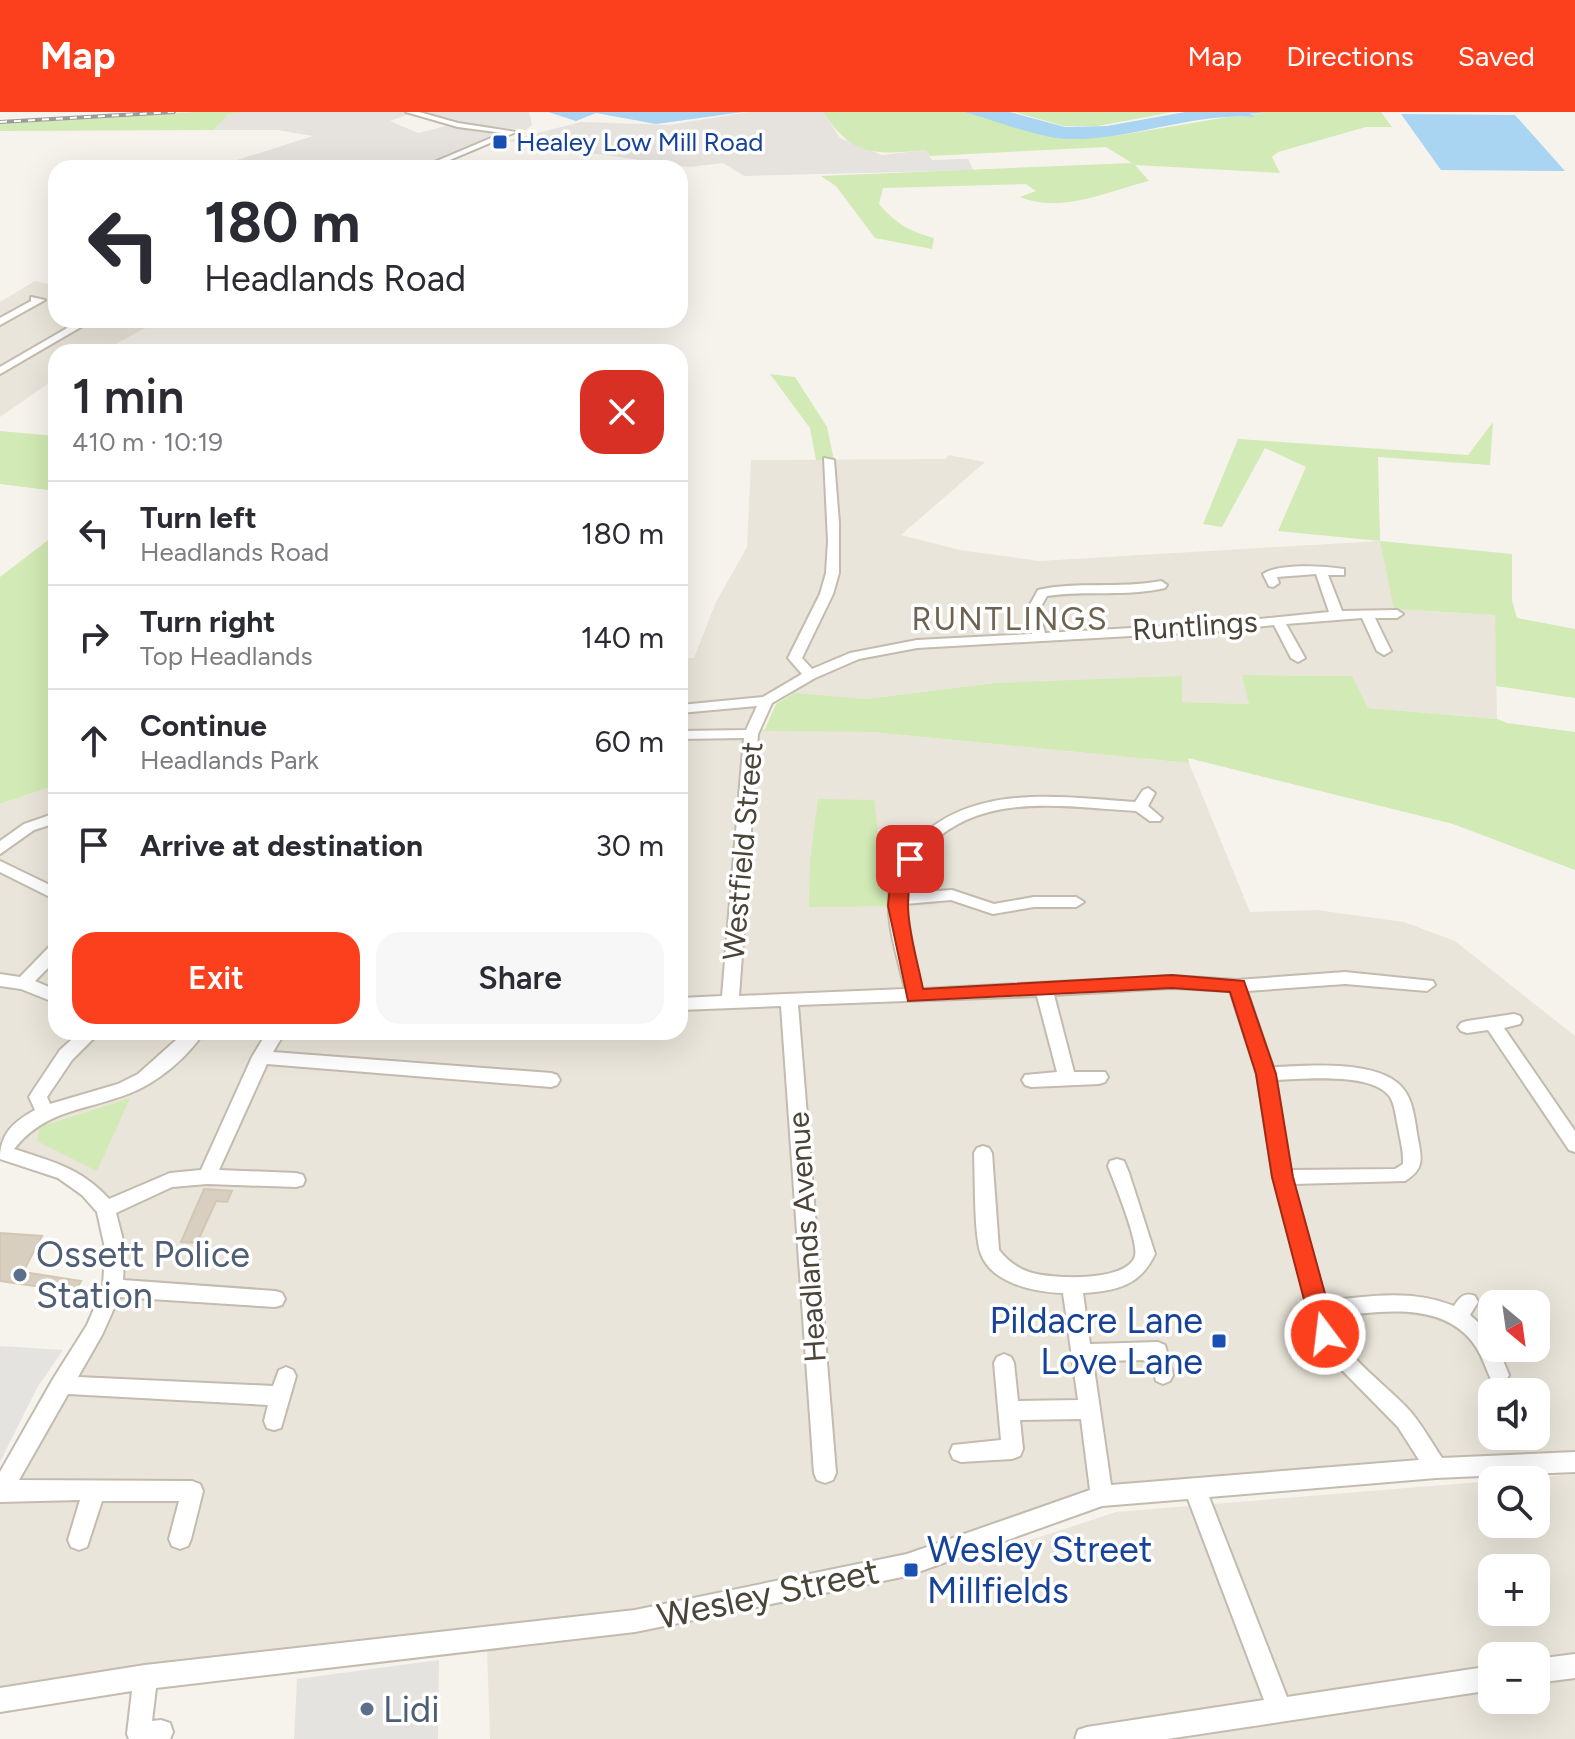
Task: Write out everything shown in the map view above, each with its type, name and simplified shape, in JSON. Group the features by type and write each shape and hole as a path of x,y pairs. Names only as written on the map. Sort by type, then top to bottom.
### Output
{"street":[{"path":"410,112 458,125 512,132 444,160"},
{"path":"0,322 40,300 34,299"},
{"path":"0,371 74,328"},
{"path":"810,675 795,658 809,622 831,583 828,460"},
{"path":"1254,570 1271,579 1340,572"},
{"path":"1321,572 1337,615"},
{"path":"1039,635 1033,610 1042,593 1068,589 1126,591 1161,585"},
{"name":"Runtlings","path":"766,701 810,675 879,650 1039,635 1337,615 1397,614"},
{"path":"1367,615 1384,651"},
{"path":"1278,621 1298,658"},
{"path":"688,708 766,701"},
{"name":"Westfield Street","path":"730,1003 751,734 766,701"},
{"path":"688,735 751,734"},
{"path":"1140,807 1148,793"},
{"path":"915,996 897,899 900,876 922,842 952,819 995,805 1044,810 1089,803 1140,807 1155,818"},
{"path":"0,849 29,827 48,821"},
{"path":"0,866 48,891"},
{"path":"897,899 952,895 993,909 1034,902 1081,904"},
{"path":"24,983 48,958"},
{"path":"688,1004 915,996 1172,982 1237,986 1345,978 1427,985"},
{"path":"0,980 24,983 48,994"},
{"path":"1237,986 1266,1074 1282,1177 1325,1334 1343,1358 1405,1420 1436,1468"},
{"path":"1044,990 1067,1078"},
{"name":"Headlands Avenue","path":"789,1001 825,1473"},
{"path":"1467,1027 1514,1020"},
{"path":"1493,1024 1575,1145"},
{"path":"45,1112 38,1097 66,1055 82,1040"},
{"path":"0,1491 95,1329 113,1288 115,1248 106,1209 89,1190 65,1173 1,1152 23,1126 45,1112 143,1079 186,1040"},
{"path":"207,1177 271,1040"},
{"path":"261,1057 551,1080"},
{"path":"1266,1074 1358,1075 1381,1081 1398,1094 1413,1159 1411,1168 1398,1176 1282,1177"},
{"path":"1031,1080 1099,1077"},
{"path":"983,1153 974,1184 989,1220 989,1252 997,1264 1030,1280 1072,1285 1116,1279 1131,1273 1142,1263 1145,1252 1143,1238 1135,1222 1127,1177"},
{"path":"106,1209 170,1180 207,1177 296,1180"},
{"path":"1072,1285 1102,1496"},
{"path":"113,1288 275,1299"},
{"path":"1318,1310 1414,1303 1462,1310 1479,1334 1499,1375"},
{"path":"1082,1353 1158,1351 1163,1375"},
{"path":"961,1452 1012,1449 1004,1363"},
{"path":"60,1385 283,1386 274,1421"},
{"path":"1009,1411 1090,1409"},
{"name":"Wesley Street","path":"0,1700 145,1677 635,1621 907,1565 1102,1496 1436,1468 1575,1462"},
{"path":"1195,1489 1279,1708"},
{"path":"79,1540 94,1490"},
{"path":"0,1491 192,1491 180,1539"},
{"path":"1550,1669 1575,1666"},
{"path":"145,1677 139,1734 161,1732"},
{"path":"1087,1739 1195,1731 1279,1708 1478,1680"}],"shaded area":[{"path":"405,112 409,114 390,121 418,133 446,126 495,134 496,137 443,160 237,160 313,136 277,130 214,130 229,114"},
{"path":"414,112 529,112 532,125 526,130 480,126"},
{"path":"749,112 823,112 840,138 882,155 926,150 932,160 968,159 973,170 744,176 723,163 689,167 688,160 640,160 506,141 581,122 669,125"},
{"path":"968,159 973,170 844,173 841,164"},
{"path":"35,281 48,284 48,328 145,328 116,344 48,344 48,384 0,417 0,302"},
{"path":"948,455 985,462 901,535 960,550 1039,561 1380,541 1395,609 1495,615 1497,719 1368,708 1351,676 1243,675 1250,704 1182,702 995,683 866,699 813,697 776,691 746,729 872,732 1189,763 1250,912 1316,910 1404,922 1455,941 1575,1036 1575,1462 1478,1466 1478,1469 1102,1496 928,1558 635,1621 0,1700 0,1492 113,1288 106,1209 50,1168 0,1152 0,804 48,788 48,1040 688,1040 688,658 694,658 716,602 747,547 751,460 946,459"},
{"path":"0,1346 63,1350 37,1388 0,1462"},
{"path":"1575,1474 1575,1739 490,1739 487,1649 689,1622 994,1552 1116,1512 1478,1482 1478,1538 1550,1538 1550,1476"},
{"name":"Lidi","path":"439,1660 438,1739 294,1739 297,1679"}],"green space":[{"path":"194,112 245,112 229,114 214,130 0,131 0,124"},
{"path":"823,112 964,112 1065,139 1121,135 1228,117 1256,117 1247,115 1267,112 1381,112 1392,127 1366,127 1278,152 1272,157 1280,173 1135,165 1149,181 1068,202 1036,202 1020,197 1036,191 1026,184 883,188 879,204 904,226 934,238 932,249 875,238 836,186 821,176 1132,163 1106,147 930,156 926,150 879,152 867,150 844,138"},
{"path":"1014,112 1173,112 1098,126 1064,126"},
{"path":"770,374 795,377 827,427 834,460 816,460 810,428"},
{"path":"1493,422 1490,465 1378,457 1380,541 1278,531 1306,467 1265,448 1222,527 1203,524 1238,439 1468,455"},
{"path":"0,431 48,435 48,490 0,484"},
{"path":"48,540 48,788 0,804 0,577"},
{"path":"1380,541 1512,554 1512,601 1517,618 1575,629 1575,698 1496,686 1495,615 1394,609"},
{"path":"1242,675 1352,676 1368,708 1497,719 1575,732 1575,870 1453,824 1188,758 1189,763 872,732 764,731 776,704 794,693 866,699 995,683 1182,676 1182,702 1249,704"},
{"path":"818,799 874,800 883,874 900,876 897,906 809,907 810,861"},
{"path":"130,1098 97,1171 37,1141 40,1127"}],"water":[{"path":"548,112 743,112 656,124 596,113 576,121"},
{"path":"964,112 1010,112 1065,127 1107,126 1185,112 1266,112 1249,114 1256,117 1208,119 1113,136 1065,139 1029,132"},
{"path":"1401,114 1515,115 1565,171 1441,170"}],"building":[{"path":"204,1189 232,1191 227,1202 216,1201 197,1243 181,1242"},
{"path":"0,1233 42,1236 23,1272 81,1281 75,1292 0,1281"}],"railway":[{"path":"0,122 174,112"}],"place":[{"name":"Healey Low Mill Road","path":"500,142"},
{"name":"Ossett Police Station","path":"20,1275"},
{"name":"Pildacre Lane Love Lane","path":"1219,1341"},
{"name":"Wesley Street Millfields","path":"911,1570"},
{"name":"Lidi","path":"367,1709"}],"district":[{"name":"RUNTLINGS","path":"1010,619"}],"route":[{"path":"910,859 900,876 897,906 915,996 1172,982 1237,986 1266,1074 1282,1177 1325,1334"}]}
